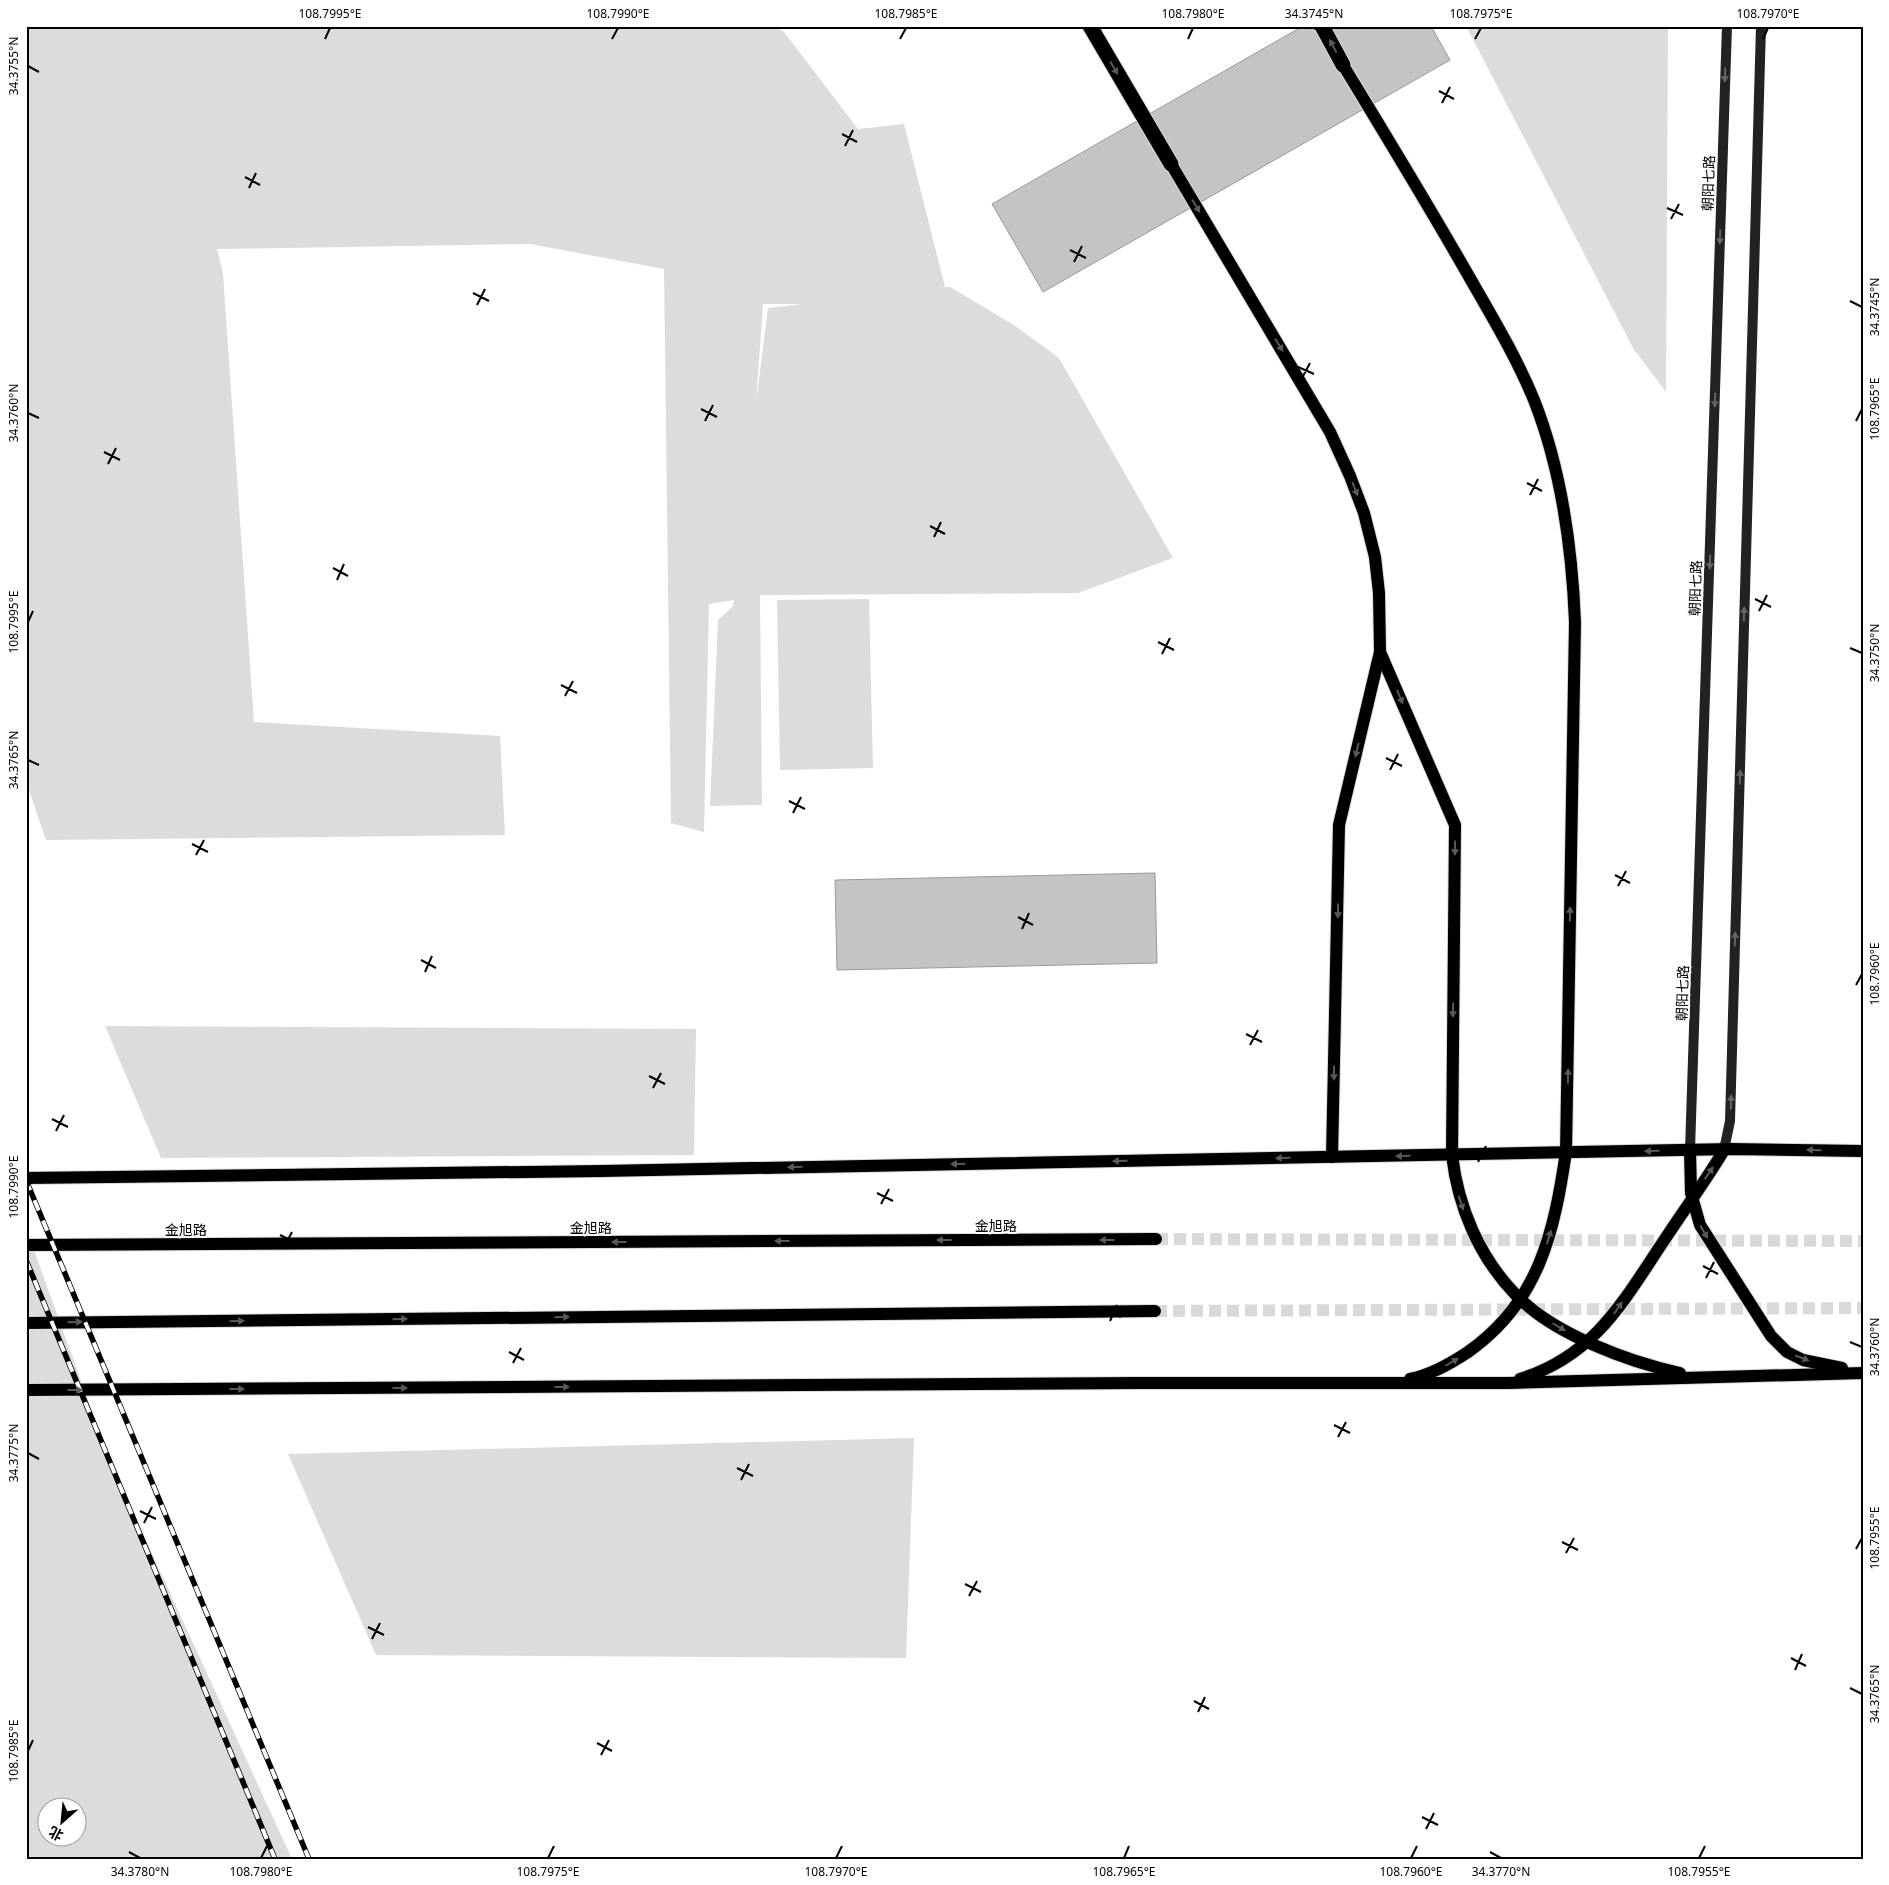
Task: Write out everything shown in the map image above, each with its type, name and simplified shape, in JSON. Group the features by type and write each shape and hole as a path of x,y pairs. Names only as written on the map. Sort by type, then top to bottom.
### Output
{"highway":[{"path":"1090,26 1171,164"},
{"path":"1322,26 1343,65"}],"main road":[{"path":"1343,65 1434,215 1518,365 1534,401 1546,435 1569,538 1575,622 1566,1152 1555,1218 1534,1278 1521,1300 1498,1327 1481,1343 1460,1358 1438,1370 1415,1378 1390,1383"},
{"path":"1171,164 1330,432 1364,513 1375,557 1379,593 1380,652 1339,824 1332,1157"},
{"path":"1380,652 1455,825 1452,1155 1455,1181 1471,1228 1497,1274 1521,1300 1544,1318 1588,1342 1612,1352 1658,1368 1702,1377"},
{"path":"1690,1150 1692,1198 1700,1225 1771,1336 1787,1352 1803,1360 1863,1372"},
{"path":"26,1178 602,1171 1690,1150 1863,1151"},
{"path":"1508,1383 1531,1376 1568,1357 1588,1342 1612,1317 1724,1150"},
{"name":"金旭路","path":"26,1245 1156,1239"},
{"path":"26,1323 1155,1311"},
{"path":"26,1390 1139,1383 1508,1383 1863,1372"}],"street":[{"name":"朝阳七路","path":"1690,1150 1727,26"},
{"path":"1724,1150 1730,1121 1761,26"}],"shaded area":[{"path":"26,26 773,26 784,32 858,129 904,124 945,287 950,287 1014,325 1059,358 1173,558 1078,593 760,595 762,805 710,806 718,620 733,606 734,600 709,604 704,832 671,823 664,269 530,244 217,249 223,274 254,722 500,736 505,835 46,840 26,782","holes":["763,304 802,304 768,308 756,403"]},
{"path":"1466,26 1668,26 1666,392 1633,348"},
{"path":"869,599 873,768 780,770 777,600"},
{"path":"105,1026 696,1029 694,1155 161,1158"},
{"path":"26,1228 111,1464 292,1859 26,1859"},
{"path":"914,1438 906,1658 376,1655 288,1454"}],"building":[{"path":"1303,26 1431,26 1450,60 1043,292 992,204"},
{"path":"1155,873 1157,963 837,970 835,880"}],"tunnel":[{"path":"1156,1239 1863,1241"},
{"path":"1155,1311 1863,1308"}],"railway":[{"path":"26,1180 309,1859"},
{"path":"26,1260 275,1859"}]}
